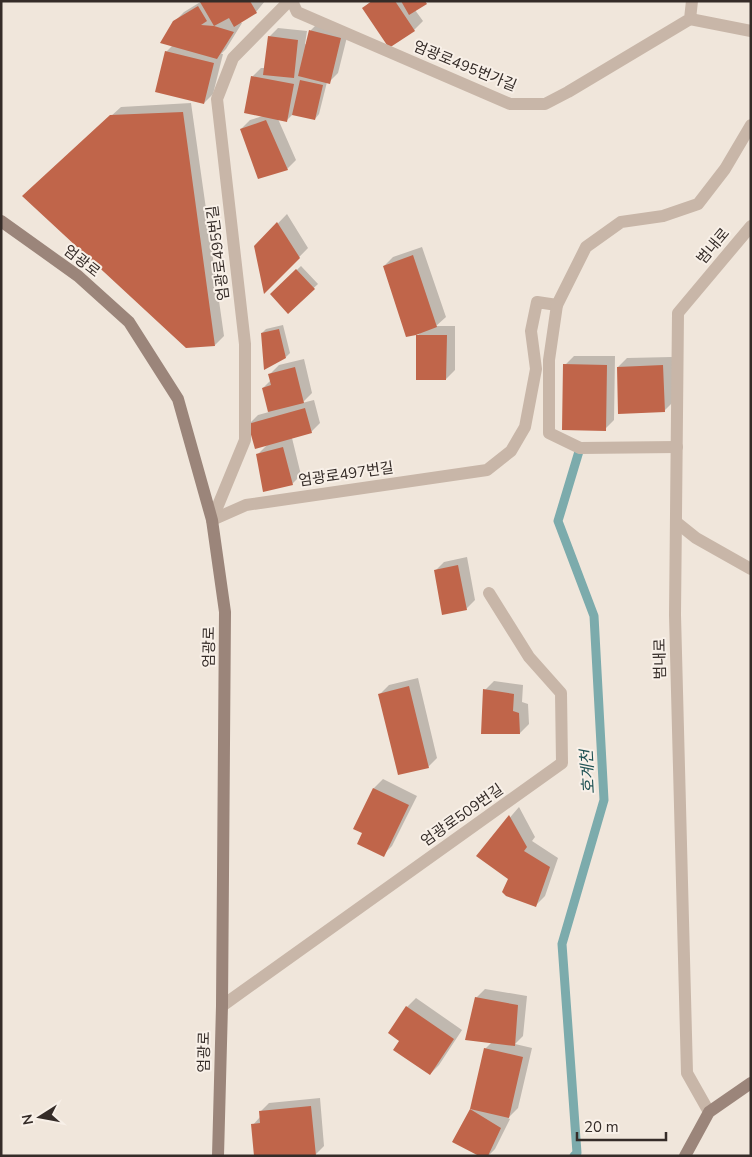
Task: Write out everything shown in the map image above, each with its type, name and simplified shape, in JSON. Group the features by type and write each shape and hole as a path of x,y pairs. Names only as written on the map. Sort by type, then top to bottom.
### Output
{"main road":[{"name":"엄광로","path":"1,221 78,276 129,322 178,399 212,520 225,612 222,1006 218,1156"},
{"path":"685,1156 709,1112 751,1083"}],"street":[{"name":"엄광로495번가길","path":"290,1 296,12 510,104 545,104 690,20"},
{"name":"엄광로495번길","path":"212,520 245,440 245,344 217,99 234,58 290,1"},
{"path":"692,1 690,20 751,31"},
{"path":"677,447 580,448 549,433 549,360 557,305 586,247 621,222 663,216 698,204 725,169 751,125"},
{"name":"범내로","path":"709,1112 687,1074 675,615 678,314 751,226"},
{"name":"엄광로497번길","path":"212,520 246,505 487,470 510,451 526,427 536,369 531,331 537,302 557,305"},
{"path":"676,522 696,538 751,569"},
{"name":"엄광로509번길","path":"222,1006 562,763 562,693 529,657 489,593"}],"building":[{"path":"250,1 257,13 234,27 229,18 214,26 200,2"},
{"path":"372,1 395,1 415,31 389,48 362,8"},
{"path":"401,1 425,1 427,4 409,15"},
{"path":"198,6 207,21 201,25 214,26 234,32 217,59 160,43 173,21"},
{"path":"309,30 341,38 330,84 298,76"},
{"path":"268,36 298,40 294,78 263,75"},
{"path":"165,51 214,63 204,104 155,92"},
{"path":"251,76 294,84 287,122 244,113"},
{"path":"300,80 323,85 315,120 292,115"},
{"path":"183,112 215,346 186,348 22,196 110,115"},
{"path":"266,120 288,170 258,179 240,129"},
{"path":"277,222 300,258 264,294 254,246"},
{"path":"413,255 437,327 406,337 383,266"},
{"path":"296,269 315,289 288,314 270,294"},
{"path":"279,329 286,358 264,370 261,333"},
{"path":"416,335 447,335 446,380 416,380"},
{"path":"563,364 607,365 606,431 562,430"},
{"path":"663,365 665,412 618,414 617,367"},
{"path":"295,367 304,403 268,412 262,388 271,385 268,374"},
{"path":"305,408 312,433 255,449 248,424"},
{"path":"283,447 293,485 263,492 256,454"},
{"path":"458,565 467,610 442,615 434,570"},
{"path":"409,686 429,768 398,775 378,694"},
{"path":"483,689 514,694 513,711 519,713 520,734 481,734"},
{"path":"373,788 409,805 384,857 357,844 362,833 353,829"},
{"path":"509,815 527,847 524,851 550,867 536,907 506,896 502,892 508,879 476,856"},
{"path":"475,997 518,1005 515,1046 465,1040"},
{"path":"406,1006 454,1039 430,1075 393,1050 399,1041 388,1033"},
{"path":"484,1048 523,1057 509,1118 470,1109"},
{"path":"311,1106 316,1156 254,1156 251,1124 260,1123 259,1111"},
{"path":"470,1109 501,1128 488,1156 479,1156 452,1142"}],"waterway":[{"name":"호계천","path":"574,1156 577,1153 562,944 604,800 594,616 558,521 580,448"}]}
